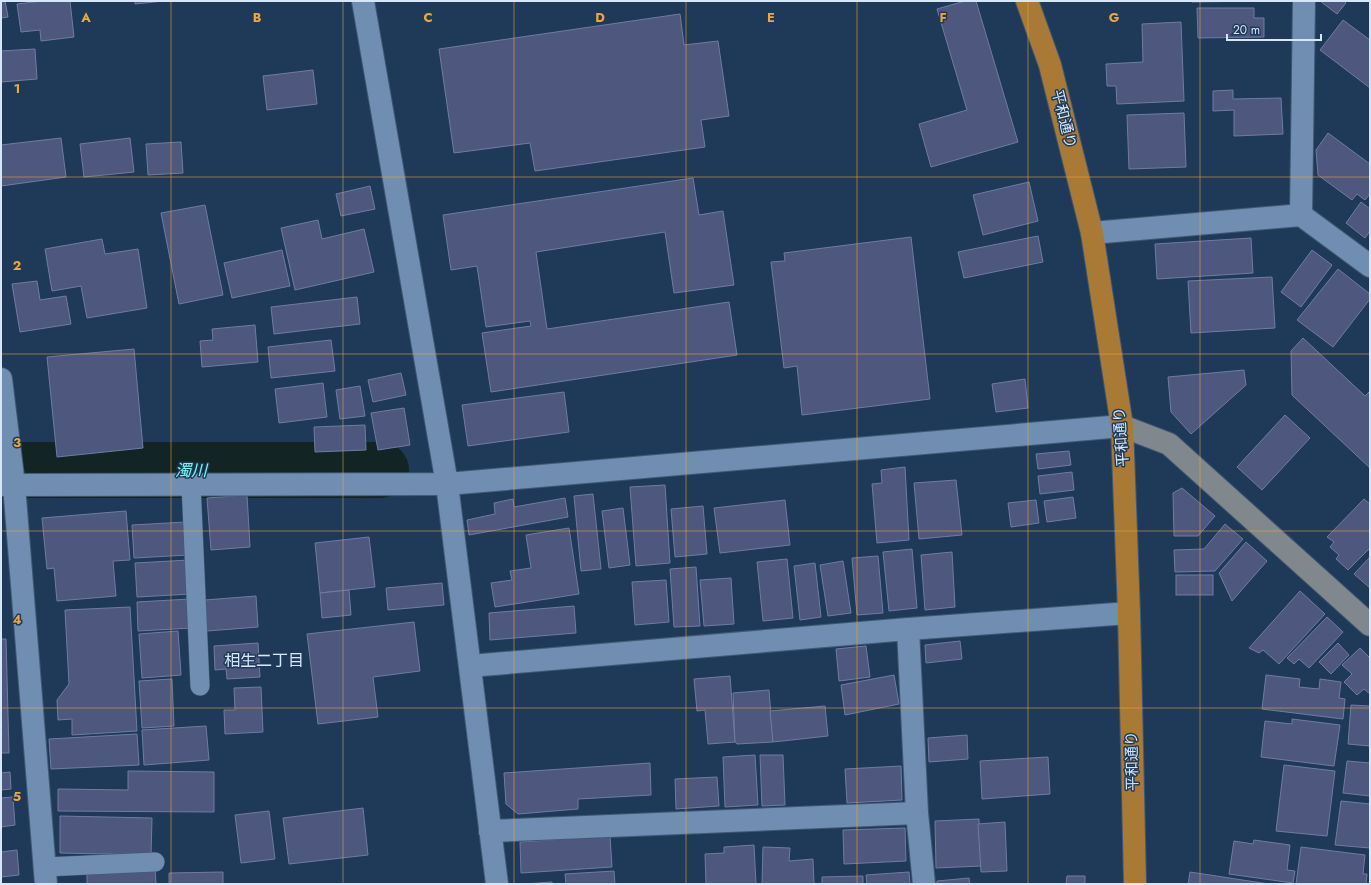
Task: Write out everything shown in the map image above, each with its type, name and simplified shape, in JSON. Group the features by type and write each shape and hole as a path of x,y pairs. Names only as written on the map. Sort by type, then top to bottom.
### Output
{"highway":[{"name":"平和通り","path":"1027,1 1050,65 1092,233 1122,426 1129,613 1134,884"}],"street":[{"path":"363,1 446,484 497,884"},
{"path":"1301,215 1304,1"},
{"path":"1092,233 1301,215 1370,266"},
{"path":"1,379 10,456 10,484 46,875"},
{"path":"10,484 446,484 1122,426 1169,444 1370,625"},
{"path":"470,666 908,629 1129,613"},
{"path":"908,629 917,813 924,884"},
{"path":"490,831 917,813"}],"lane":[{"path":"191,484 200,686"},
{"path":"46,875 155,862"}],"building":[{"path":"1,1 5,1 8,17 1,18"},
{"path":"42,1 70,1 74,37 41,41 40,30 21,32 17,4"},
{"path":"135,1 164,1 135,4"},
{"path":"965,1 976,1 1018,142 931,167 919,124 967,110 937,9"},
{"path":"1192,1 1256,1 1192,2"},
{"path":"1320,1 1344,1 1346,3 1337,14"},
{"path":"1197,8 1254,8 1254,18 1264,18 1264,37 1198,38"},
{"path":"680,14 684,45 718,41 729,116 701,120 705,147 535,171 530,143 454,153 439,49"},
{"path":"1343,20 1370,40 1370,88 1320,50"},
{"path":"1181,22 1184,101 1117,104 1116,86 1107,86 1106,64 1143,62 1142,24"},
{"path":"35,49 37,79 1,82 1,51"},
{"path":"313,70 317,104 267,110 263,76"},
{"path":"1233,90 1233,99 1281,98 1283,134 1234,136 1234,110 1213,111 1213,91"},
{"path":"1184,113 1186,167 1129,169 1127,115"},
{"path":"1328,133 1370,164 1370,194 1365,200 1357,194 1352,200 1318,175 1316,150"},
{"path":"61,138 66,177 1,186 1,145"},
{"path":"130,138 134,172 84,177 80,144"},
{"path":"181,142 183,173 148,175 146,144"},
{"path":"693,178 699,215 723,211 734,285 674,293 665,232 536,252 547,329 729,302 737,355 491,392 482,333 531,326 530,321 486,327 477,266 451,270 443,215"},
{"path":"1029,182 1038,221 983,235 973,195"},
{"path":"370,186 375,209 341,216 336,194"},
{"path":"1361,202 1370,209 1370,231 1365,238 1346,223"},
{"path":"205,205 223,295 179,304 161,213"},
{"path":"318,220 322,239 364,229 374,272 295,290 281,228"},
{"path":"1038,236 1043,262 964,278 958,252"},
{"path":"911,237 930,399 802,415 797,366 784,368 771,262 785,261 784,253"},
{"path":"1251,238 1253,273 1157,279 1155,244"},
{"path":"102,239 105,254 138,249 147,308 87,318 81,286 52,291 45,249"},
{"path":"282,250 290,286 232,298 224,263"},
{"path":"1312,250 1332,265 1301,307 1281,292"},
{"path":"1338,269 1370,294 1370,299 1333,347 1297,320"},
{"path":"1272,277 1275,328 1191,333 1188,281"},
{"path":"37,281 40,300 66,296 71,324 20,332 12,284"},
{"path":"357,297 360,324 274,334 271,307"},
{"path":"255,325 258,362 202,367 200,341 213,340 212,329"},
{"path":"1303,338 1365,396 1370,391 1370,468 1292,395 1291,351"},
{"path":"331,340 335,371 271,378 268,347"},
{"path":"134,349 143,448 57,457 47,357"},
{"path":"1244,370 1246,385 1191,434 1171,412 1168,377"},
{"path":"401,373 406,395 373,402 368,380"},
{"path":"1025,379 1028,408 996,412 992,384"},
{"path":"323,383 327,417 279,423 275,389"},
{"path":"360,386 365,416 340,419 336,390"},
{"path":"564,392 569,432 468,446 462,405"},
{"path":"404,408 410,445 378,450 371,413"},
{"path":"1285,415 1310,438 1262,490 1237,467"},
{"path":"365,425 366,450 315,452 314,427"},
{"path":"1069,451 1071,465 1038,469 1036,454"},
{"path":"905,467 909,540 877,543 872,484 882,483 881,470"},
{"path":"1072,472 1074,490 1040,494 1038,476"},
{"path":"956,480 962,535 919,539 914,483"},
{"path":"665,485 670,563 636,566 630,487"},
{"path":"1182,488 1215,516 1198,536 1174,536 1173,493"},
{"path":"593,494 601,569 581,571 574,496"},
{"path":"247,495 250,547 211,550 207,498"},
{"path":"1073,497 1076,518 1047,522 1044,501"},
{"path":"565,498 568,517 469,535 467,520 495,514 494,503 513,499 514,507"},
{"path":"1364,499 1370,504 1370,548 1348,570 1336,559 1339,555 1330,547 1334,542 1327,537"},
{"path":"785,500 790,545 720,553 714,508"},
{"path":"1036,500 1039,523 1011,527 1008,503"},
{"path":"703,506 707,554 675,557 671,509"},
{"path":"623,508 630,565 609,568 602,511"},
{"path":"126,511 130,560 113,561 116,596 57,601 54,568 47,569 42,518"},
{"path":"186,522 188,555 134,558 132,525"},
{"path":"1225,524 1243,539 1215,571 1175,572 1174,550 1204,549"},
{"path":"569,528 579,594 495,607 491,583 512,580 510,571 531,568 526,535"},
{"path":"369,537 375,587 320,593 315,543"},
{"path":"1246,542 1267,561 1232,601 1219,573"},
{"path":"912,549 917,608 889,611 883,552"},
{"path":"952,552 955,607 925,610 921,555"},
{"path":"878,556 883,613 857,615 852,558"},
{"path":"1370,557 1370,588 1354,574"},
{"path":"787,559 793,618 763,621 757,562"},
{"path":"189,560 191,594 137,597 135,563"},
{"path":"843,561 851,613 828,616 820,565"},
{"path":"815,563 821,617 800,620 794,566"},
{"path":"696,567 700,626 674,627 670,569"},
{"path":"1176,575 1213,575 1213,595 1176,595"},
{"path":"731,578 734,624 704,626 700,580"},
{"path":"666,580 669,622 635,625 632,582"},
{"path":"442,583 444,605 388,610 386,588"},
{"path":"349,590 351,615 322,618 320,593"},
{"path":"1300,591 1325,614 1279,664 1263,650 1259,653 1249,648"},
{"path":"256,596 258,627 207,631 205,600"},
{"path":"190,599 192,628 138,631 137,602"},
{"path":"574,606 576,633 490,640 489,613"},
{"path":"130,607 137,731 72,735 72,719 58,720 57,700 69,684 65,610"},
{"path":"1327,617 1343,632 1309,668 1299,659 1294,664 1287,658"},
{"path":"414,622 420,671 373,677 378,717 318,724 307,634"},
{"path":"178,631 181,675 142,678 139,634"},
{"path":"1,639 6,639 9,753 1,753"},
{"path":"960,641 962,659 926,663 925,645"},
{"path":"258,643 260,677 227,679 226,669 215,670 214,646"},
{"path":"1338,643 1349,655 1331,674 1319,662"},
{"path":"866,646 870,677 839,681 836,649"},
{"path":"1360,648 1370,658 1370,694 1364,689 1357,695 1344,682 1352,674 1342,665"},
{"path":"894,675 899,704 845,715 841,685"},
{"path":"1266,675 1300,679 1299,687 1319,689 1320,679 1341,682 1339,698 1345,699 1343,719 1262,709"},
{"path":"730,676 735,742 708,744 705,710 697,711 694,679"},
{"path":"172,679 174,726 142,728 139,681"},
{"path":"261,687 263,732 225,734 224,710 235,710 234,688"},
{"path":"769,690 773,742 737,744 735,742 733,693"},
{"path":"1351,705 1370,706 1370,746 1348,744"},
{"path":"825,706 828,736 773,742 770,711"},
{"path":"1292,719 1340,725 1334,766 1261,757 1265,721 1292,724"},
{"path":"206,726 209,760 144,765 142,730"},
{"path":"137,734 139,765 51,769 49,739"},
{"path":"967,735 968,759 929,762 928,738"},
{"path":"755,755 758,805 725,807 723,757"},
{"path":"760,755 783,755 785,805 762,806"},
{"path":"1048,757 1050,794 982,799 980,761"},
{"path":"1347,761 1370,763 1370,796 1343,793"},
{"path":"650,763 651,795 578,799 578,809 518,814 506,804 504,773"},
{"path":"1284,765 1335,771 1327,836 1276,831"},
{"path":"901,766 902,800 847,803 845,769"},
{"path":"128,771 214,772 214,812 58,811 58,789 128,790"},
{"path":"10,772 11,789 1,790 1,773"},
{"path":"717,777 719,806 676,809 675,779"},
{"path":"13,797 15,825 1,827 1,798"},
{"path":"1341,801 1370,804 1370,848 1335,845"},
{"path":"363,808 368,855 289,864 283,818"},
{"path":"269,811 275,859 241,863 235,815"},
{"path":"60,816 152,818 151,855 60,853"},
{"path":"979,819 981,866 936,868 935,821"},
{"path":"1005,822 1007,871 981,872 978,824"},
{"path":"905,828 906,861 844,864 843,830"},
{"path":"610,836 612,867 521,873 520,842"},
{"path":"1254,840 1290,845 1287,870 1295,871 1293,883 1229,874 1234,841 1253,844"},
{"path":"754,845 756,884 706,884 705,854 724,853 724,847"},
{"path":"763,847 790,848 789,861 813,859 814,884 762,884"},
{"path":"1301,847 1365,855 1363,874 1367,874 1366,884 1296,884"},
{"path":"17,850 19,875 1,877 1,852"},
{"path":"155,868 156,884 87,884 87,871"},
{"path":"614,871 615,884 566,884 565,874"},
{"path":"223,872 223,884 169,884 169,873"},
{"path":"909,872 910,884 867,884 866,875"},
{"path":"1190,872 1269,884 1188,884"},
{"path":"863,876 863,884 822,884 822,877"},
{"path":"1067,876 1085,876 1085,884 1066,884"},
{"path":"969,878 970,884 937,884 937,881"},
{"path":"552,882 552,884 525,884"}],"waterway":[{"name":"濁川","path":"1,470 381,470"}],"district":[{"name":"相生二丁目","path":"264,660"}]}
